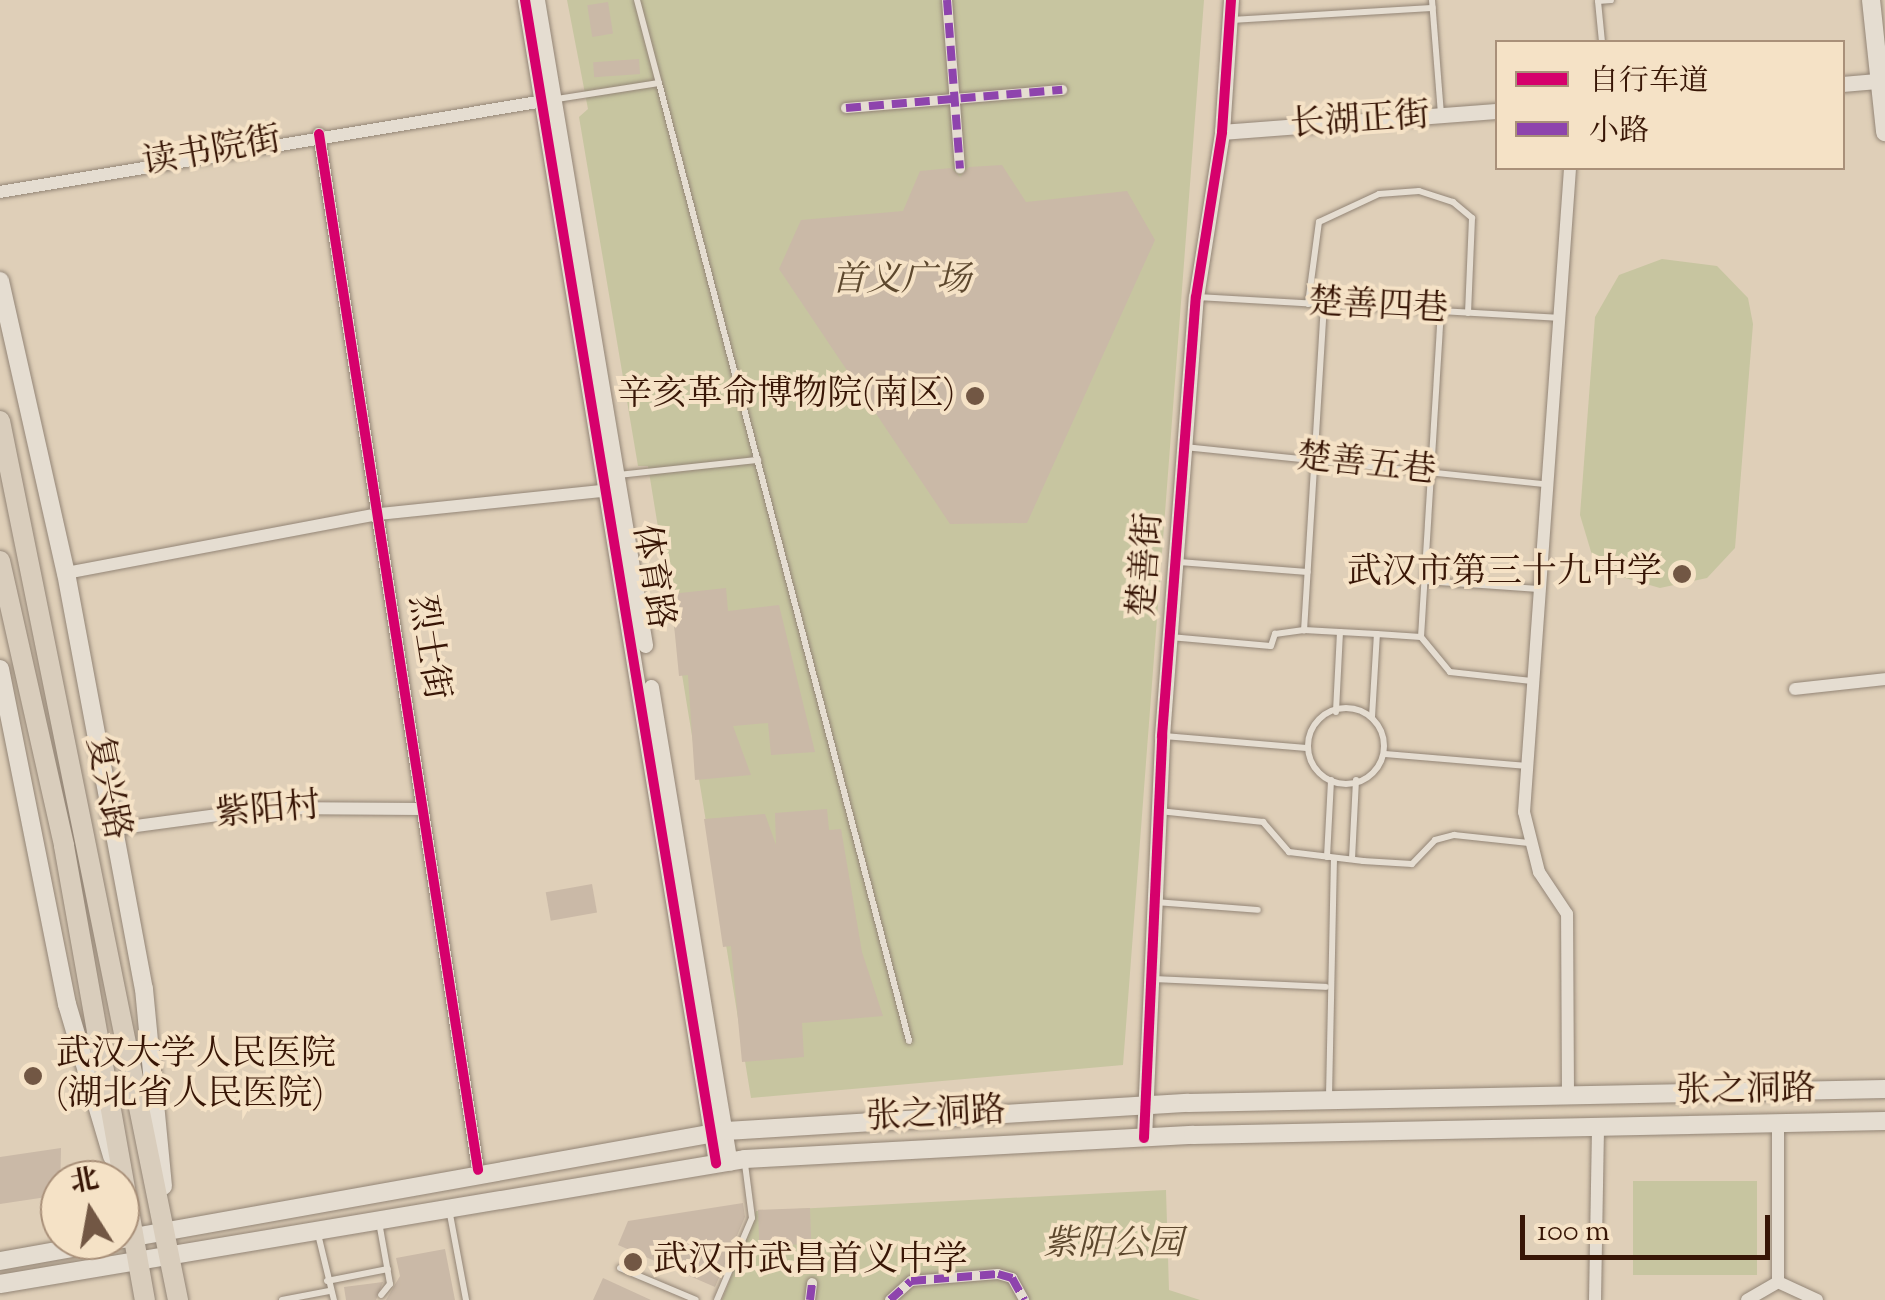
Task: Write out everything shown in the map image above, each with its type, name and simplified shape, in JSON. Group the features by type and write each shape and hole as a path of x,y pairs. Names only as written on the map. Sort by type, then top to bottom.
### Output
{"main road":[{"path":"1871,0 1885,132"},
{"name":"复兴路","path":"0,281 66,574 144,989 167,1231 178,1300"},
{"path":"0,421 167,1231"},
{"path":"0,561 120,1160"},
{"path":"0,670 66,1004 112,1160"},
{"name":"张之洞路","path":"140,1237 478,1170 718,1132 1143,1106 1885,1088"},
{"name":"张之洞路","path":"140,1260 448,1203 730,1161 1144,1138 1885,1120"},
{"name":"张之洞路","path":"0,1261 40,1254"},
{"path":"139,1260 145,1300"},
{"name":"张之洞路","path":"0,1284 139,1260"}],"street":[{"path":"525,0 549,100"},
{"path":"537,0 549,100 718,1132 730,1161"},
{"path":"947,0 960,168"},
{"name":"楚善街","path":"1144,1138 1162,736 1184,447 1196,297 1222,132 1232,0"},
{"path":"1845,84 1880,81"},
{"path":"846,108 1062,90"},
{"name":"读书院街","path":"0,192 319,134 549,100"},
{"name":"长湖正街","path":"1222,132 1495,111"},
{"name":"烈士街","path":"319,134 478,1170"},
{"path":"1568,1095 1566,914 1530,843 1527,766 1570,170"},
{"path":"66,574 379,514 613,480"},
{"path":"1795,689 1885,679"},
{"name":"紫阳村","path":"114,829 270,808 424,810"},
{"path":"1778,1122 1778,1282"},
{"path":"1595,1300 1598,1124"},
{"path":"890,1300 912,1280 1004,1274 1024,1300"},
{"path":"1748,1300 1778,1282"},
{"path":"1778,1282 1817,1300"},
{"path":"810,1300 812,1283"}],"lane":[{"path":"638,0 908,1041"},
{"path":"1602,40 1598,1 1611,0"},
{"path":"1230,20 1433,4 1441,116"},
{"path":"549,100 660,83"},
{"path":"1308,304 1319,222 1379,194 1419,192 1453,202 1472,218 1468,313"},
{"name":"楚善四巷","path":"1196,297 1559,318"},
{"path":"1304,630 1324,304"},
{"path":"1441,311 1421,637 1450,672 1533,682"},
{"name":"楚善五巷","path":"1184,447 1547,484"},
{"path":"613,480 758,460"},
{"path":"1176,562 1308,572"},
{"path":"1425,580 1540,590"},
{"path":"1170,637 1271,646 1275,634 1304,630 1421,637"},
{"path":"1336,712 1340,632"},
{"path":"1377,634 1372,717 1384,732 1385,754"},
{"path":"1372,717 1336,712 1316,724 1306,748 1315,770 1332,780 1356,780 1385,754 1527,766"},
{"path":"1162,736 1306,748"},
{"path":"1329,1100 1326,988 1332,780"},
{"path":"1352,859 1356,780"},
{"path":"1158,811 1263,822 1289,852 1352,859 1412,864 1436,840 1454,836 1530,843"},
{"path":"1153,902 1258,910"},
{"path":"1149,978 1326,988"},
{"path":"717,1300 752,1216 730,1161"},
{"path":"448,1203 466,1300"},
{"path":"378,1216 388,1269 381,1295"},
{"path":"317,1227 329,1292 334,1300"},
{"path":"620,1268 696,1300"},
{"path":"327,1281 388,1269"},
{"path":"282,1300 329,1292"}],"green space":[{"name":"首义广场","path":"567,0 1204,0 1123,1065 751,1098 648,466 638,466 579,117 588,109"},
{"path":"1662,259 1717,266 1748,298 1753,324 1735,548 1707,578 1660,588 1608,573 1592,555 1580,515 1595,317 1619,275"},
{"path":"1633,1181 1757,1181 1757,1275 1633,1275"},
{"name":"紫阳公园","path":"1166,1190 1169,1290 1200,1300 722,1300 756,1211"}],"building":[{"path":"608,2 613,34 592,37 587,5"},
{"path":"639,59 640,74 594,77 593,62"},
{"name":"辛亥革命博物院(南区)","path":"1002,165 1026,202 1127,191 1155,240 1027,523 950,524 779,269 801,220 903,211 920,171 951,168 960,177 969,167"},
{"path":"726,588 728,611 779,605 815,752 771,755 768,723 733,726 751,775 695,780 688,675 679,676 671,594"},
{"path":"827,809 829,830 841,829 862,952 883,1016 802,1023 804,1057 742,1062 731,946 723,947 704,819 765,814 776,845 775,813"},
{"path":"592,884 597,913 551,921 546,892"},
{"path":"61,1148 61,1160 40,1160 40,1198 0,1204 0,1157"},
{"path":"743,1203 745,1217 715,1287 618,1245 628,1221"},
{"path":"810,1208 811,1244 759,1246 758,1210"},
{"path":"445,1249 455,1300 386,1300 400,1276 396,1258"},
{"path":"603,1278 651,1300 593,1300"},
{"path":"383,1282 376,1300 346,1300 344,1287"}],"marked path":[{"path":"947,0 960,168"},
{"path":"846,108 1062,90"},
{"path":"890,1300 911,1281 998,1274 1012,1278 1024,1300"},
{"path":"810,1300 812,1283"}],"cycle path":[{"name":"体育路","path":"525,0 716,1163"},
{"path":"1144,1138 1162,736 1196,297 1222,132 1231,0"},
{"path":"319,134 478,1170"}],"place":[{"name":"辛亥革命博物院(南区)","path":"975,396"},
{"name":"武汉市第三十九中学","path":"1682,574"},
{"name":"武汉大学人民医院 (湖北省人民医院)","path":"33,1076"},
{"name":"武汉市武昌首义中学","path":"633,1262"}]}
